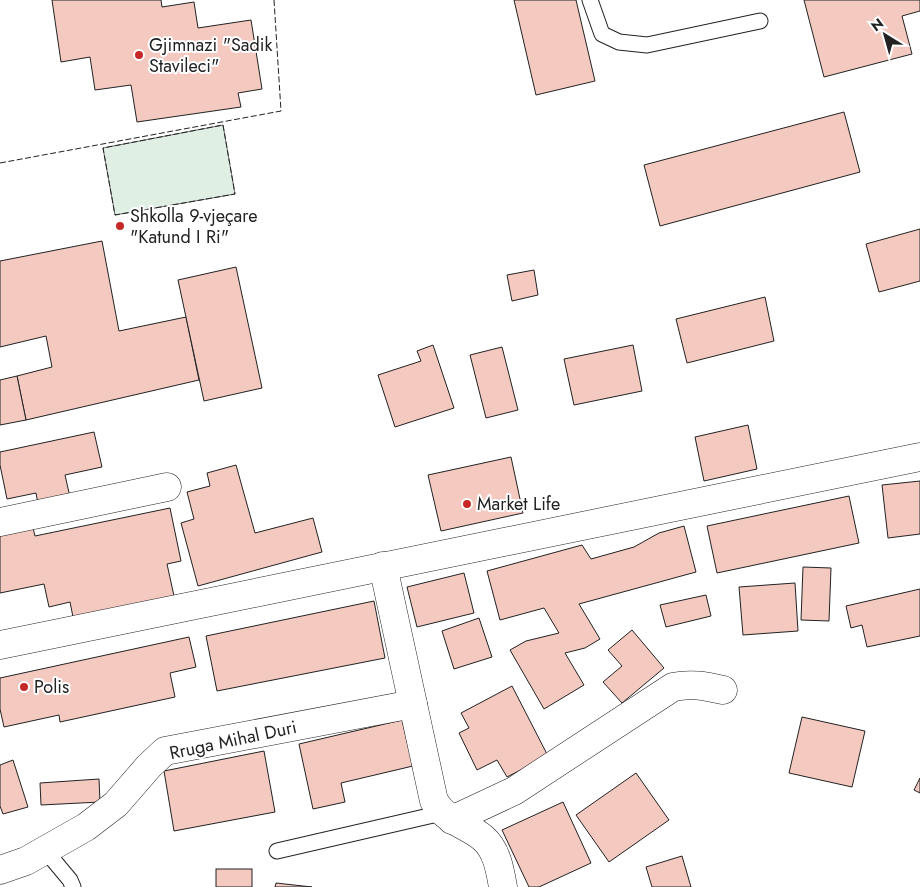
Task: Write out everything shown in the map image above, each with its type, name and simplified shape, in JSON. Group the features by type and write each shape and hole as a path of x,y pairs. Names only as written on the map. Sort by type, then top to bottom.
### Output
{"street":[{"path":"0,644 920,457"},
{"path":"0,522 167,487"},
{"path":"383,566 434,801 447,817 484,838 498,862 503,887"},
{"path":"447,817 514,792 673,687 687,684 703,685 723,690"},
{"name":"Rruga Mihal Duri","path":"0,870 26,861 86,828 116,804 149,766 165,752 413,704"}],"lane":[{"path":"590,0 602,34 619,42 647,44 760,21"},
{"path":"277,851 447,817"},
{"path":"45,850 70,880 73,887"}],"green space":[{"path":"223,125 235,194 115,215 103,148"}],"building":[{"path":"52,0 161,0 162,7 194,2 198,28 251,20 262,89 238,93 241,107 137,122 131,85 95,90 90,57 61,62"},
{"path":"514,0 576,0 595,81 536,95"},
{"path":"804,0 920,0 920,11 902,16 912,54 824,77"},
{"path":"844,112 860,172 660,226 644,165"},
{"path":"920,229 920,281 879,292 866,244"},
{"path":"102,241 119,331 186,317 199,380 26,420 17,376 52,367 46,336 0,347 0,261"},
{"path":"236,267 262,388 204,401 178,280"},
{"path":"534,270 538,295 512,301 507,275"},
{"path":"765,297 774,341 687,363 676,319"},
{"path":"433,345 454,408 395,427 378,375 421,361 417,351"},
{"path":"633,345 642,391 574,405 564,359"},
{"path":"502,347 518,410 486,418 470,355"},
{"path":"17,376 26,420 0,425 0,380"},
{"path":"748,425 757,469 704,481 695,437"},
{"path":"94,432 102,467 65,475 70,497 38,504 36,493 7,499 0,465 0,452"},
{"path":"511,457 523,513 441,531 428,475"},
{"path":"236,465 255,533 313,518 322,552 198,586 181,523 194,519 187,492 210,486 207,473"},
{"path":"920,481 920,534 888,538 882,485"},
{"path":"849,496 859,543 717,573 707,526"},
{"path":"170,508 181,561 167,564 174,596 73,617 70,602 49,607 44,584 0,593 0,535 33,528 35,536"},
{"path":"684,526 696,572 579,604 600,639 585,648 565,653 584,685 544,709 510,650 526,641 559,633 544,608 500,620 487,571 582,545 591,559 634,547 659,533"},
{"path":"803,567 831,568 829,621 801,620"},
{"path":"464,573 474,613 417,627 407,587"},
{"path":"795,583 798,631 743,635 739,587"},
{"path":"920,589 920,636 867,647 862,625 851,628 846,606"},
{"path":"706,595 711,616 666,627 660,605"},
{"path":"374,601 385,658 217,691 206,636"},
{"path":"479,618 492,657 454,669 442,631"},
{"path":"632,630 664,668 622,703 603,682 622,666 608,650"},
{"path":"189,637 196,667 170,673 175,697 60,722 59,715 4,727 0,709 0,678"},
{"path":"512,686 548,756 507,777 497,760 477,770 459,733 469,728 461,713"},
{"path":"802,717 865,731 852,787 789,773"},
{"path":"402,720 413,766 341,783 345,802 313,809 299,744"},
{"path":"264,751 275,812 174,831 164,771"},
{"path":"13,760 28,807 3,814 0,806 0,765"},
{"path":"636,773 669,820 609,862 576,815"},
{"path":"920,778 920,793 914,790"},
{"path":"99,779 100,802 41,805 40,783"},
{"path":"563,802 591,863 539,887 529,887 502,830"},
{"path":"682,856 691,887 652,887 646,867"},
{"path":"216,869 252,869 252,887 216,887"},
{"path":"276,883 312,887 275,887"}],"fence":[{"path":"0,163 281,111 274,0"},
{"path":"223,125 235,194 115,215 103,148 223,125"}],"place":[{"name":"Gjimnazi \"Sadik Stavileci\"","path":"139,55"},
{"name":"Shkolla 9-vjeçare \"Katund I Ri\"","path":"120,226"},
{"name":"Market Life","path":"467,504"},
{"name":"Polis","path":"24,687"}]}
